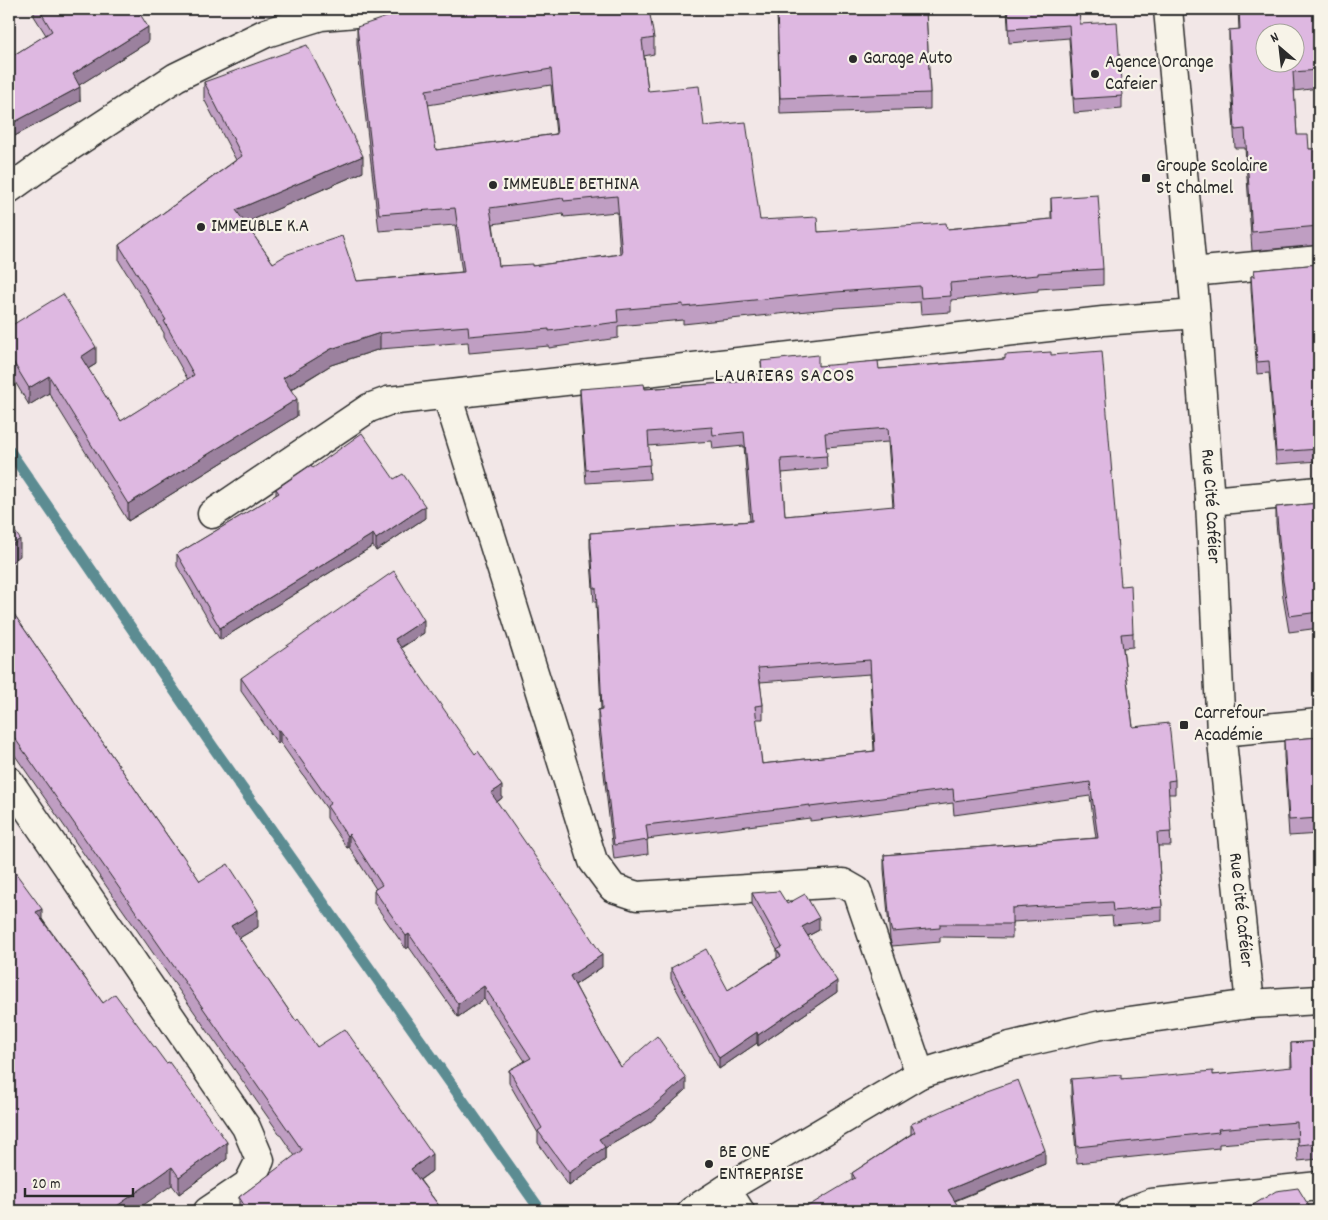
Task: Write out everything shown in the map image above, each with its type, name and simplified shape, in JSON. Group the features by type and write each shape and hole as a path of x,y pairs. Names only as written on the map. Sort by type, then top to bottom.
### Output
{"street":[{"path":"9,189 48,161 264,21 404,9"},
{"name":"Rue Cité Caféier","path":"1168,9 1196,314 1210,501 1222,732 1250,1004"},
{"path":"1192,272 1319,260"},
{"path":"212,514 370,408 388,401 1102,321 1196,314"},
{"path":"447,394 593,861 613,888 637,896 843,883 857,891 920,1074"},
{"path":"1210,501 1319,491"},
{"path":"1222,732 1319,723"},
{"path":"9,781 246,1127 260,1160 248,1184 208,1211"},
{"path":"692,1211 733,1200 920,1074 1010,1046 1101,1025 1250,1004 1319,1000"},
{"path":"1129,1211 1151,1203 1319,1186"}],"building":[{"path":"39,9 137,9 148,27 73,74 80,87 9,125 9,58 52,31"},
{"path":"410,9 649,9 654,38 642,40 648,91 699,86 704,126 746,122 760,220 817,217 818,232 946,223 947,229 1052,219 1051,198 1098,195 1103,269 1038,273 1038,275 950,283 951,296 921,298 920,286 683,307 683,304 617,310 618,322 549,331 549,329 469,336 468,326 380,333 331,349 283,378 297,399 128,504 49,376 29,388 9,355 9,327 63,294 96,347 81,357 121,421 194,375 164,321 166,320 119,245 242,156 204,82 307,45 363,156 236,210 273,263 288,254 342,236 357,281 464,272 455,208 379,214 357,27","holes":["551,69 557,134 436,150 426,90","617,196 622,254 532,266 532,264 499,266 490,208 563,198 564,201"]},
{"name":"Garage Auto","path":"777,9 926,9 930,93 780,98"},
{"path":"1008,9 1079,9 1080,24 1117,22 1122,96 1074,99 1069,25 1009,29"},
{"path":"1239,9 1314,9 1314,15 1318,15 1319,70 1306,71 1306,22 1256,22 1256,72 1293,72 1297,135 1308,135 1309,149 1319,149 1319,226 1252,232 1245,129 1235,130 1229,30 1240,29"},
{"path":"1319,264 1319,449 1276,452 1269,361 1257,362 1251,276 1255,276 1254,270"},
{"path":"1102,351 1121,586 1131,585 1133,633 1121,634 1133,727 1169,723 1175,780 1168,781 1171,832 1157,833 1162,907 1113,911 1112,902 1012,908 1012,924 940,924 940,928 892,932 884,855 1098,838 1090,782 954,801 953,789 646,825 648,840 614,845 598,710 602,709 596,588 594,588 590,533 752,521 744,432 713,435 712,427 648,432 650,465 586,470 580,389 644,384 645,389 763,380 761,361 818,355 818,366 878,361 879,369 1005,359 1005,355 1051,352 1051,355","holes":["888,428 894,506 785,516 781,459 827,456 825,433","870,660 875,751 762,764 755,706 763,705 758,668"]},
{"path":"362,433 394,479 403,474 425,506 376,539 373,534 220,628 177,554 279,493 276,489 311,465 313,468"},
{"path":"1319,503 1319,612 1289,616 1283,581 1276,507"},
{"path":"9,523 20,539 9,547"},
{"path":"394,571 424,620 395,639 475,754 478,751 502,786 491,793 602,955 570,976 604,1039 621,1067 657,1036 686,1078 649,1110 599,1139 605,1147 569,1173 538,1131 542,1128 509,1070 531,1058 484,986 458,1004 409,934 406,936 374,890 382,885 349,834 347,836 327,806 331,803 241,678"},
{"path":"9,607 200,881 228,864 258,910 231,926 296,1021 298,1019 317,1047 345,1029 432,1154 411,1169 443,1211 242,1211 246,1208 239,1197 302,1150 9,730"},
{"path":"1319,737 1319,818 1289,820 1284,740"},
{"path":"9,864 42,909 36,912 103,1003 115,994 166,1063 169,1062 227,1142 179,1177 172,1167 110,1211 9,1211"},
{"path":"779,891 787,904 805,894 819,918 802,927 837,981 758,1035 757,1032 719,1058 671,968 706,949 728,990 781,956 777,950 782,947 752,893"},
{"path":"1315,893 1319,893 1319,934 1316,934"},
{"path":"1319,1041 1319,1143 1298,1145 1297,1122 1218,1129 1219,1132 1077,1147 1071,1079 1121,1075 1121,1079 1213,1071 1213,1075 1292,1067 1291,1043"},
{"path":"1018,1080 1045,1150 948,1190 961,1211 800,1211 855,1178 852,1173 915,1132 911,1124 987,1091"},
{"path":"1298,1188 1312,1211 1257,1211 1253,1205 1276,1191"}],"waterway":[{"path":"9,450 213,747 541,1211"}],"place":[{"name":"Garage Auto","path":"853,59"},
{"name":"Agence Orange Cafeier","path":"1095,74"},
{"name":"Groupe Scolaire St Chalmel","path":"1146,178"},
{"name":"IMMEUBLE BETHINA","path":"493,185"},
{"name":"IMMEUBLE K.A","path":"201,227"},
{"name":"Carrefour Académie","path":"1184,725"},
{"name":"BE ONE ENTREPRISE","path":"709,1164"}],"district":[{"name":"LAURIERS SACOS","path":"785,377"}]}
